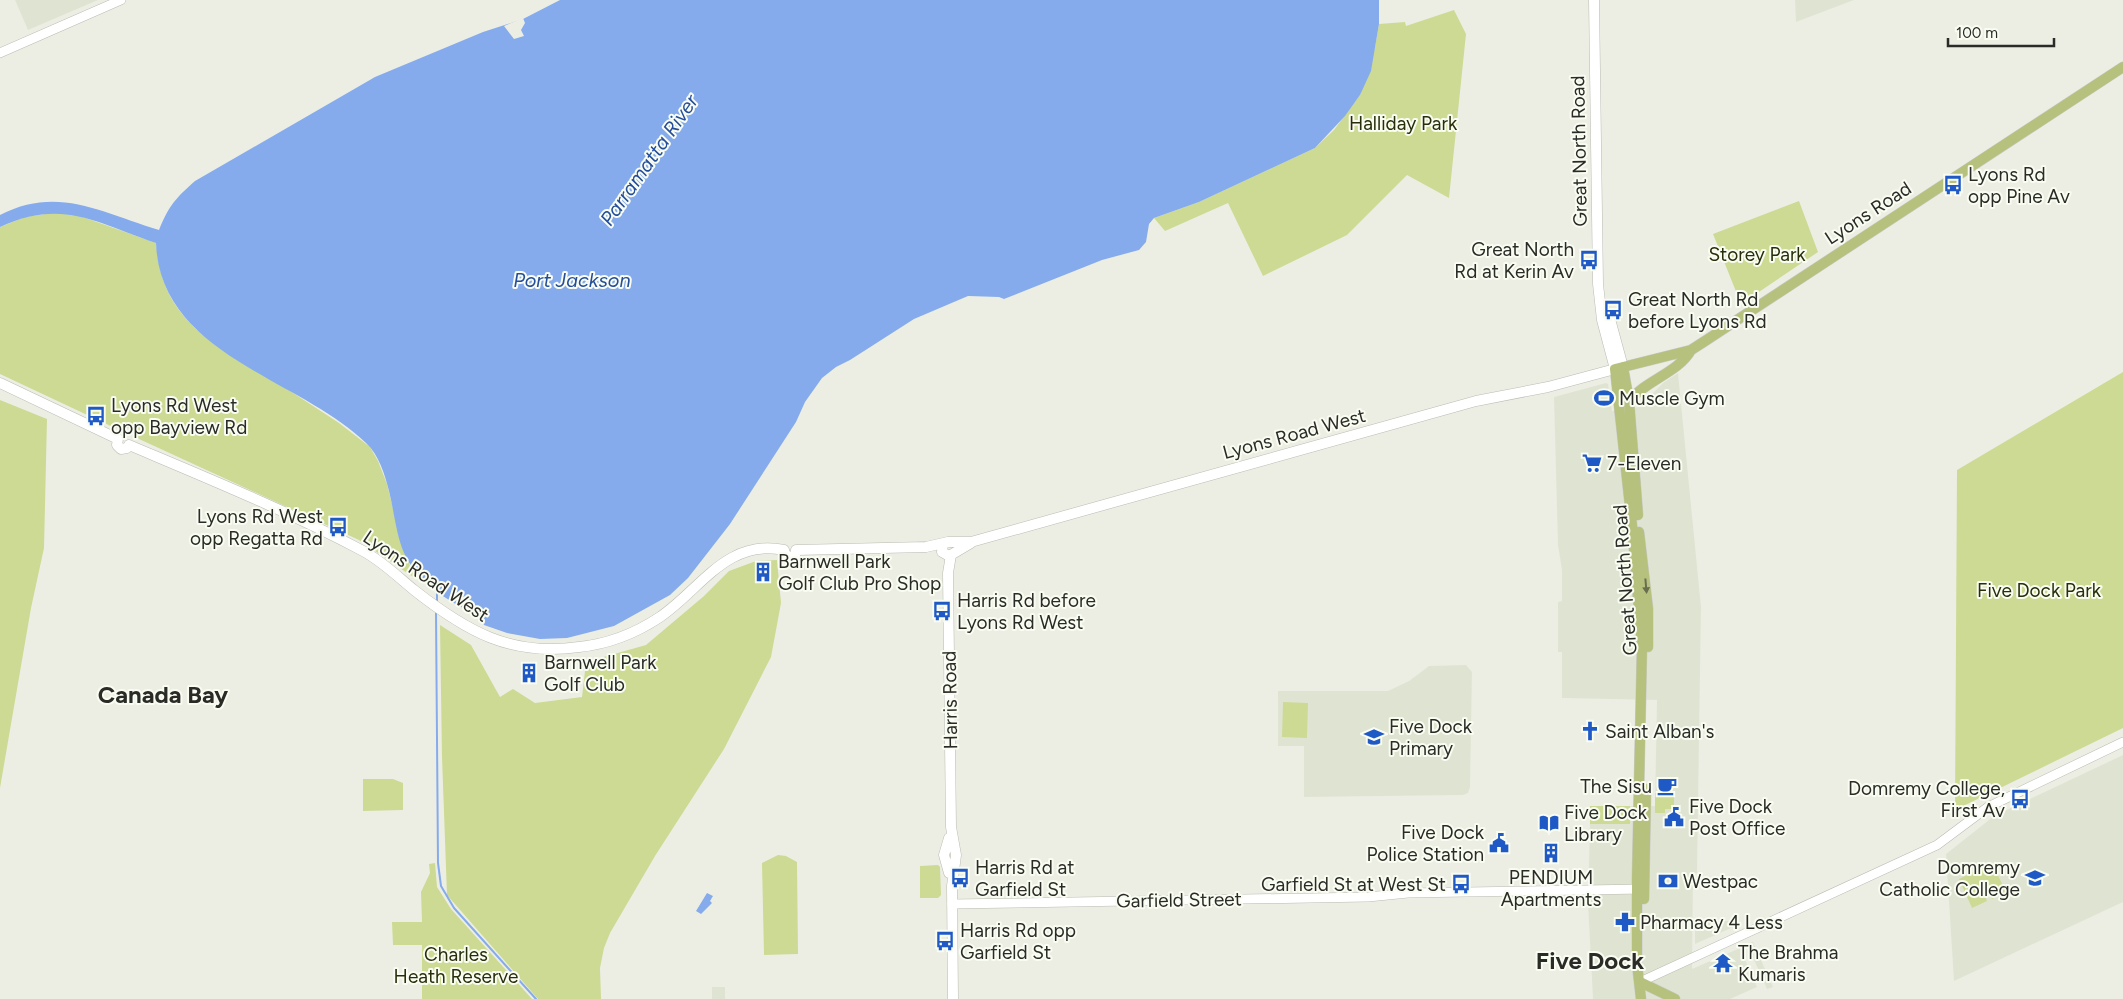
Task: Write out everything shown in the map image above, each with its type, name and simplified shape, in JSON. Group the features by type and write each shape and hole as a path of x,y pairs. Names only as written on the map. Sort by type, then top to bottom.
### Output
{"main road":[{"name":"Great North Road","path":"1594,0 1598,270 1601,301 1610,320 1619,368 1642,647 1643,964 1640,999"},
{"name":"Lyons Road","path":"1619,368 1691,350 2123,66"},
{"path":"1629,400 1686,358 1691,350"},
{"name":"Great North Road","path":"1619,368 1629,400 1648,609 1642,889"},
{"name":"Lyons Road West","path":"0,384 118,439 117,444 120,449 127,448 129,445 365,552 442,612 473,631 511,645 547,649 589,646 629,634 659,617 687,595 706,575 727,560 753,551 784,550 786,556 791,558 796,550 926,547 948,550 976,540 1476,401 1548,386 1619,368"},
{"name":"Harris Road","path":"948,550 953,999"},
{"path":"1640,982 1674,999"}],"street":[{"path":"0,53 121,0"},
{"path":"1640,982 1927,850 1952,836 1988,807 2123,742"},
{"name":"Garfield Street","path":"952,904 1642,889"}],"shaded area":[{"path":"15,0 98,0 28,30"},
{"path":"1795,0 1854,0 1796,22"},
{"path":"1678,373 1701,607 1697,873 1693,873 1692,969 1740,948 1757,987 1730,999 1593,999 1588,903 1590,824 1630,824 1630,806 1655,806 1657,700 1562,698 1562,652 1558,652 1558,602 1562,601 1562,570 1558,545 1554,397 1606,383 1608,384 1612,411 1639,407 1663,383"},
{"name":"Five Dock Primary","path":"1466,665 1472,672 1470,787 1468,793 1463,795 1304,797 1304,746 1278,746 1278,691 1388,691 1409,681 1429,666"},
{"name":"Domremy Catholic College","path":"2123,755 2123,902 1954,981 1946,854 1994,816"},
{"path":"1695,921 1738,921 1738,925 1695,944"},
{"path":"1753,942 1773,987 1767,989 1747,944"},
{"path":"712,987 725,987 725,999 712,999"}],"green space":[{"name":"Halliday Park","path":"1454,10 1466,34 1449,198 1407,175 1347,235 1263,276 1228,203 1165,231 1154,218 1199,202 1315,148 1334,130 1360,95 1375,47 1379,24 1405,22 1406,26"},
{"name":"Storey Park","path":"1799,201 1818,252 1741,304 1713,234"},
{"path":"58,212 80,216 156,243 160,269 168,291 179,310 197,330 339,423 370,447 387,484 404,552 416,579 359,540 139,439 130,428 115,428 0,374 0,227 25,217"},
{"name":"Five Dock Park","path":"2123,372 2123,728 1955,810 1957,470"},
{"path":"0,400 47,419 44,548 31,608 0,788"},
{"name":"Barnwell Park Golf Club","path":"777,560 781,603 771,657 724,749 655,856 610,933 604,948 600,968 601,999 538,999 447,895 440,625 471,645 500,697 513,689 535,703 582,697 586,662 646,645 704,596 729,571 756,561"},
{"path":"1283,702 1308,703 1307,738 1282,737"},
{"path":"363,779 393,779 403,783 403,810 363,811"},
{"path":"1655,793 1674,793 1674,809 1665,809 1665,813 1655,813"},
{"path":"1590,806 1630,806 1630,824 1590,824"},
{"path":"778,855 786,856 797,862 798,954 764,955 762,863"},
{"name":"Charles Heath Reserve","path":"435,863 437,887 451,909 532,999 422,999 422,945 393,945 392,922 422,922 421,892 430,873 429,864"},
{"path":"1992,863 2006,892 1992,899 1990,896 1986,898 1987,901 1972,908 1959,879 1973,872 1975,875 1979,873 1978,870"},
{"path":"938,865 940,867 941,895 938,898 920,898 920,866"}],"water":[{"name":"Port Jackson","path":"560,0 1379,0 1379,24 1371,71 1360,95 1345,116 1315,148 1199,202 1154,218 1149,224 1146,242 1139,250 1102,260 1004,299 999,297 968,296 914,319 836,367 822,378 805,402 796,422 730,524 688,578 670,595 614,626 567,638 540,639 507,633 484,625 481,617 437,592 418,575 401,546 386,478 371,448 338,420 237,361 207,338 181,312 163,281 156,243 79,217 43,214 0,227 0,215 21,206 41,202 61,202 99,210 159,230 174,202 195,181 375,77 483,32 523,19"},
{"path":"707,893 713,896 710,901 712,903 701,914 696,911"}],"pier":[{"path":"523,18 525,23 521,30 524,36 514,39 504,26"}],"waterway":[{"path":"437,593 437,603"},
{"path":"436,613 438,863 441,886 454,908 536,999"}],"place":[{"name":"Lyons Rd opp Pine Av","path":"1953,185"},
{"name":"Great North Rd at Kerin Av","path":"1589,260"},
{"name":"Great North Rd before Lyons Rd","path":"1613,310"},
{"name":"Muscle Gym","path":"1604,398"},
{"name":"Lyons Rd West opp Bayview Rd","path":"96,416"},
{"name":"7-Eleven","path":"1592,463"},
{"name":"Lyons Rd West opp Regatta Rd","path":"338,527"},
{"name":"Barnwell Park Golf Club Pro Shop","path":"763,572"},
{"name":"Harris Rd before Lyons Rd West","path":"942,611"},
{"name":"Barnwell Park Golf Club","path":"529,673"},
{"name":"Saint Alban's","path":"1590,731"},
{"name":"Five Dock Primary","path":"1374,737"},
{"name":"The Sisu","path":"1667,786"},
{"name":"Domremy College, First Av","path":"2020,799"},
{"name":"Five Dock Post Office","path":"1674,817"},
{"name":"Five Dock Library","path":"1549,823"},
{"name":"Five Dock Police Station","path":"1499,843"},
{"name":"PENDIUM Apartments","path":"1551,853"},
{"name":"Harris Rd at Garfield St","path":"960,878"},
{"name":"Domremy Catholic College","path":"2035,878"},
{"name":"Westpac","path":"1668,881"},
{"name":"Garfield St at West St","path":"1461,884"},
{"name":"Pharmacy 4 Less","path":"1625,922"},
{"name":"Harris Rd opp Garfield St","path":"945,941"},
{"name":"The Brahma Kumaris","path":"1723,963"}],"district":[{"name":"Canada Bay","path":"163,694"},
{"name":"Five Dock","path":"1590,960"}],"water label":[{"name":"Parramatta River","path":"649,160"}]}
